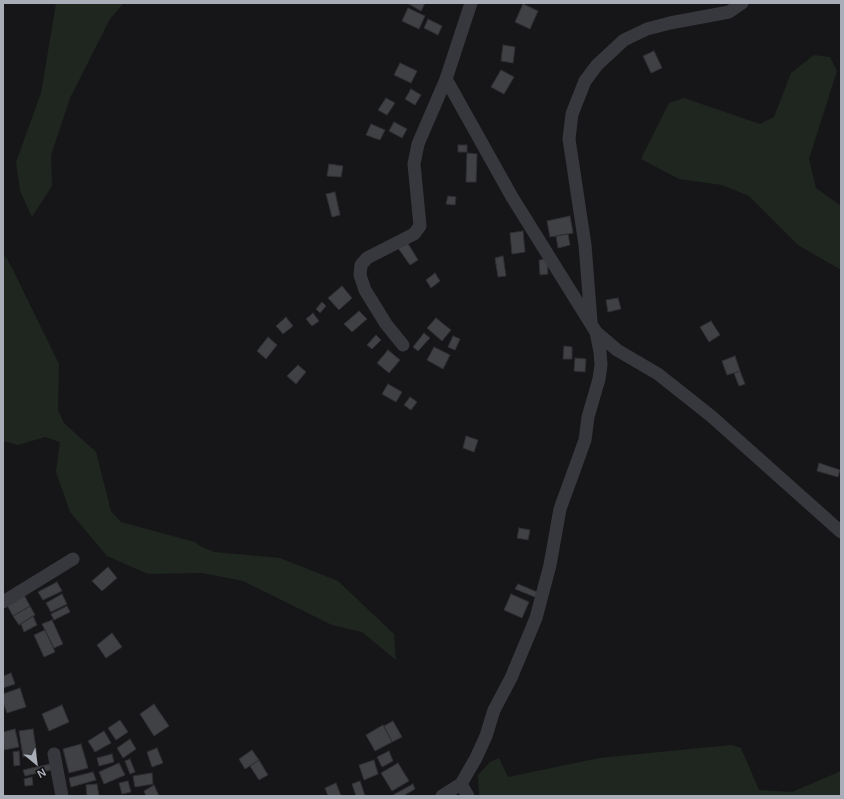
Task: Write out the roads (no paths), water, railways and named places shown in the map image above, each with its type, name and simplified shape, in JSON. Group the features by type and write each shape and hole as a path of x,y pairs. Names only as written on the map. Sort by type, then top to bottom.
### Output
{"street":[{"path":"403,345 386,324 365,290 360,275 361,265 367,258 414,234 420,226 414,164 415,157 418,144 446,78 471,3"},
{"path":"442,796 461,784 476,758 486,736 494,710 511,678 536,618 550,565 560,509 585,440 588,417 599,379 601,365 600,352 593,329 585,245 569,139 572,114 585,81 597,66 624,40 647,29 662,25 729,12 742,3"},
{"path":"446,78 512,197 593,329 617,350 658,374 712,416 841,532"},
{"path":"3,602 73,559"},
{"path":"54,754 62,796"},
{"path":"461,784 468,796"}]}
